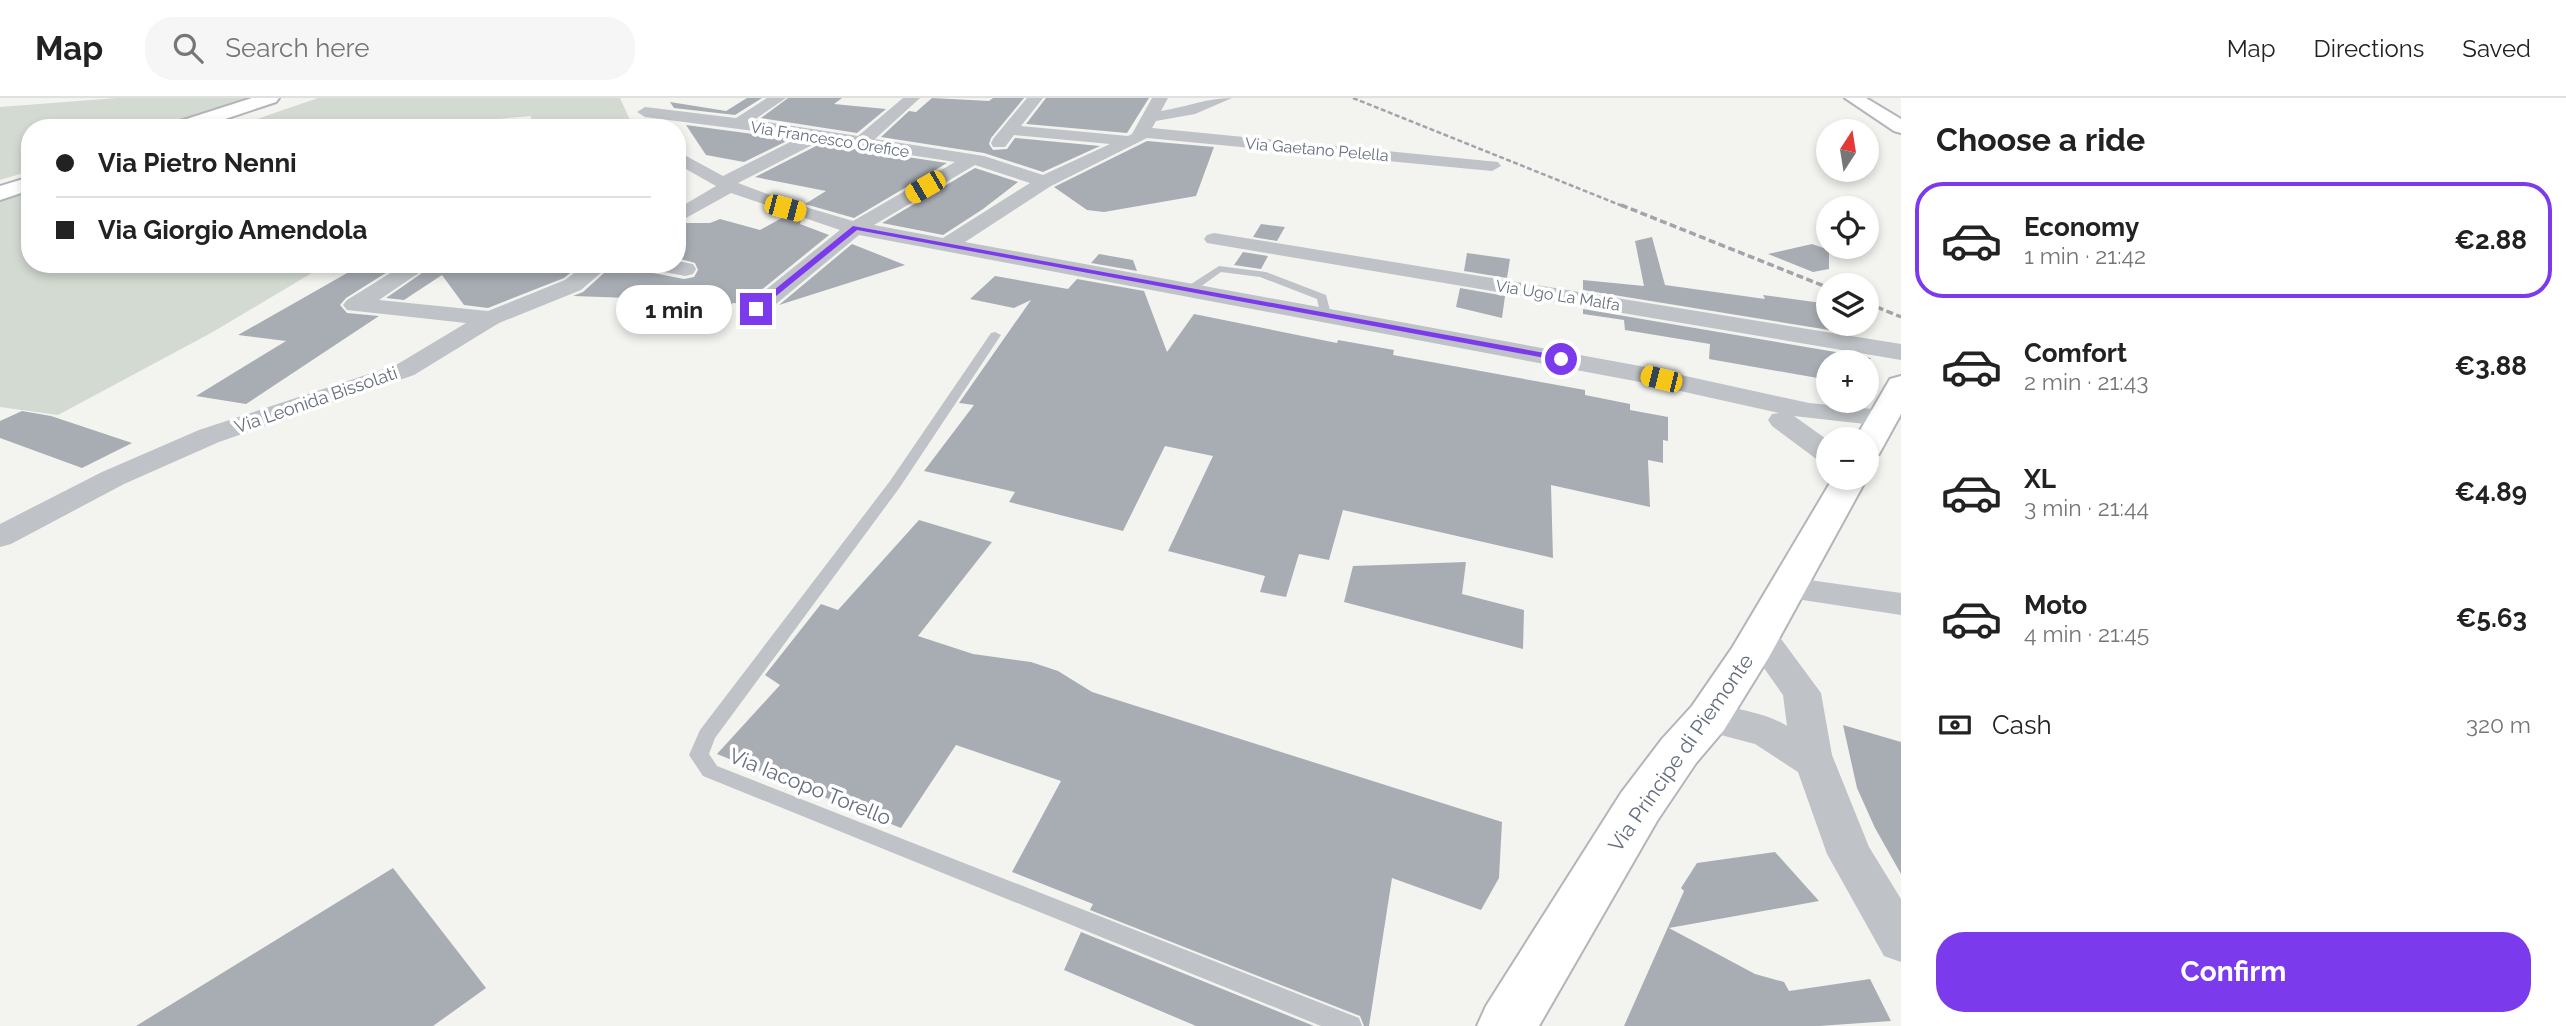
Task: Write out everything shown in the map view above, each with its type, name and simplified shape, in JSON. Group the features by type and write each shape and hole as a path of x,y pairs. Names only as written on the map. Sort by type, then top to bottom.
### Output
{"main road":[{"path":"206,119 270,98"},
{"path":"1854,98 1901,127"},
{"path":"226,119 291,100"},
{"path":"0,185 21,179"},
{"path":"0,193 21,186"},
{"name":"Via Principe di Piemonte","path":"1875,427 1901,385"},
{"name":"Via Principe di Piemonte","path":"1507,1026 1639,807 1679,751 1708,718 1760,637 1840,490"}],"street":[{"name":"Via Francesco Orefice","path":"739,123 778,98"},
{"path":"861,143 912,98"},
{"path":"756,309 855,228 978,160 1009,130 1035,98"},
{"path":"1141,130 1160,98"},
{"path":"947,245 1044,183 1141,130 1224,98"},
{"name":"Via Francesco Orefice","path":"645,113 739,123 978,160 1044,183"},
{"name":"Via Gaetano Pelella","path":"1009,130 1141,130 1492,166"},
{"path":"686,211 726,185 816,136"},
{"path":"686,161 726,185 774,205 855,228 1192,288 1640,374 1809,411 1836,427"},
{"name":"Via Ugo La Malfa","path":"1214,240 1901,352"},
{"path":"407,273 355,305 491,318"},
{"name":"Via Leonida Bissolati","path":"8,527 209,436 405,370 491,318 573,285 588,273"},
{"path":"1704,390 1782,420 1816,430"},
{"path":"1782,420 1816,445"},
{"path":"1788,588 1901,604"},
{"path":"1760,637 1802,693 1815,763 1849,854 1901,942"},
{"path":"1708,718 1767,732 1815,763"}],"lane":[{"name":"Via Iacopo Torello","path":"995,335 895,485 707,735 699,755 710,771 1350,1026"}],"shaded area":[{"path":"117,98 249,98 189,119 21,119 21,174 0,180 0,107"},
{"path":"318,98 620,98 630,119 531,119 531,116 498,119 257,119"},
{"path":"21,192 21,273 312,273 211,333 58,415 0,407 0,197"}],"building":[{"path":"747,98 762,98 735,115 674,108 670,102 726,111"},
{"path":"788,98 842,98 834,104 886,109 857,133 761,118"},
{"path":"932,98 989,101 993,98 1024,98 991,138 989,144 993,150 1007,149 1015,138 1100,146 1043,172 984,153 881,137 909,111 916,112"},
{"path":"1046,98 1149,98 1127,133 1026,124"},
{"path":"686,125 791,139 744,162 706,155"},
{"path":"1147,141 1214,147 1196,196 1104,212 1087,210 1054,187"},
{"path":"820,144 947,163 854,218 805,204 826,191 755,177"},
{"path":"975,168 1018,182 943,235 882,223"},
{"path":"787,215 801,220 800,224 829,235 744,304 733,303 723,312 630,298 573,296 583,292 604,273 653,273 684,279 694,277 698,270 695,263 686,260 686,223 710,223 720,219 760,230"},
{"path":"1261,224 1285,227 1277,241 1253,237"},
{"path":"1652,237 1665,285 1765,299 1763,295 1816,302 1816,328 1583,290 1583,280 1644,286 1635,241"},
{"path":"852,244 905,265 779,305"},
{"path":"1812,244 1816,245 1816,259 1829,259 1829,269 1813,272 1768,254"},
{"path":"1243,252 1268,256 1261,269 1234,265"},
{"path":"1467,253 1510,259 1507,278 1464,271"},
{"path":"1099,254 1133,260 1137,271 1091,263"},
{"path":"347,273 386,273 346,298 340,305 347,313 379,316 246,404 196,396 286,341 238,335"},
{"path":"422,273 570,273 564,278 488,308 464,305 442,275 404,300 386,298"},
{"path":"995,276 1068,289 1077,279 1144,291 1167,352 1194,314 1337,343 1338,340 1394,350 1393,355 1585,390 1585,395 1630,404 1630,410 1668,417 1668,441 1663,440 1663,463 1648,460 1650,507 1551,485 1553,558 1343,510 1329,560 1299,554 1286,597 1260,592 1265,576 1168,551 1213,456 1165,446 1123,531 1009,502 1015,492 924,471 974,405 959,403 1031,300 1014,308 970,299"},
{"path":"1460,288 1505,296 1502,318 1456,307"},
{"path":"1583,309 1824,350 1816,350 1816,378 1709,359 1710,344 1625,330 1624,320 1583,314"},
{"path":"22,411 51,416 132,443 82,468 0,438 0,421"},
{"path":"919,520 992,542 918,636 973,654 1031,662 1058,671 1092,692 1502,822 1499,878 1481,910 1392,878 1369,1026 1364,1026 1360,1016 1090,910 1093,904 1012,872 1061,781 956,745 901,828 717,754 780,685 765,675 821,604 838,610"},
{"path":"1466,562 1462,594 1524,610 1523,649 1344,602 1353,566"},
{"path":"1843,725 1901,742 1901,874 1875,828 1857,788"},
{"path":"1775,852 1819,901 1669,928 1755,974 1784,982 1789,991 1870,979 1891,1021 1819,1026 1624,1026 1684,891 1681,888 1697,863"},
{"path":"393,868 486,988 433,1026 136,1026"},
{"path":"1081,932 1314,1026 1196,1026 1064,970"}],"railway":[{"path":"1353,98 1625,207"},
{"path":"1621,205 1816,283"},
{"path":"1879,308 1901,317"}],"route":[{"path":"756,309 855,228 1192,288 1561,359"}]}
